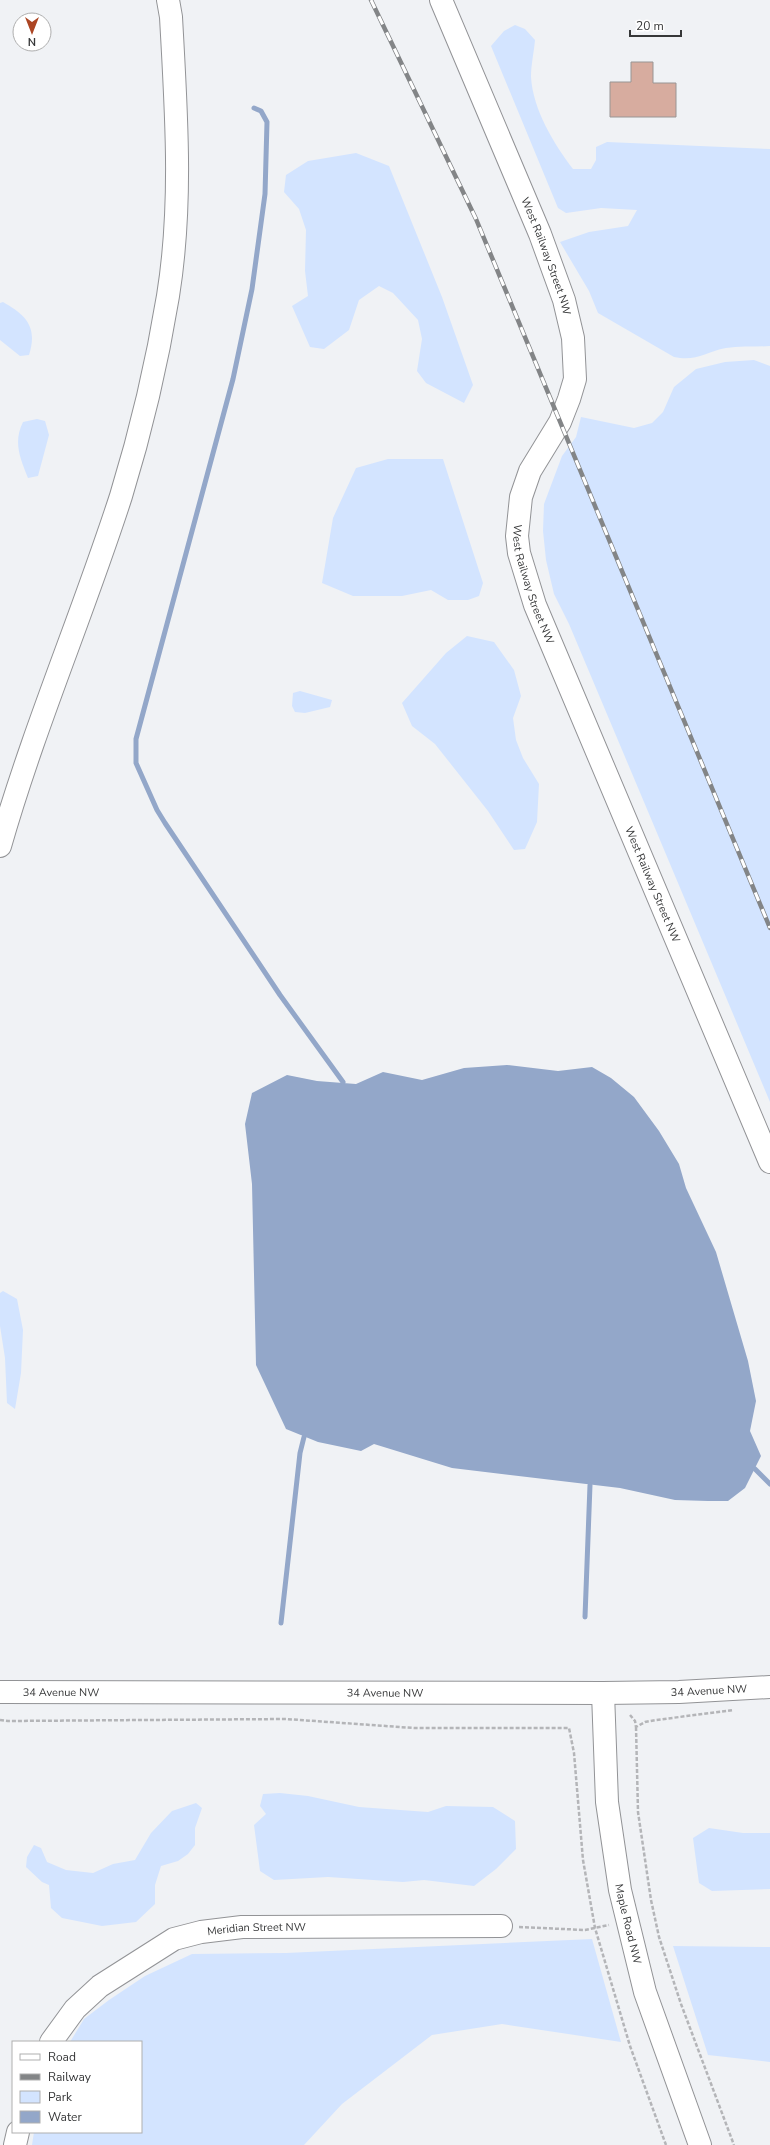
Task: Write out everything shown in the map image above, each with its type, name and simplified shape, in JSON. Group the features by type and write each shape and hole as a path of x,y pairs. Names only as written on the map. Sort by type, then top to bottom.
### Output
{"main road":[{"path":"0,846 17,784 121,496 140,430 155,367 168,293 177,200 177,121 171,17 168,0"},
{"name":"West Railway Street NW","path":"441,0 540,234 564,300 573,338 575,379 560,422 530,471 521,497 517,536 518,553 535,605 770,1162"},
{"name":"34 Avenue NW","path":"0,1692 603,1693 679,1692 770,1688"},
{"name":"Maple Road NW","path":"603,1693 610,1830 627,1921 645,1992 700,2145"},
{"name":"Meridian Street NW","path":"52,2041 75,2010 100,1986 174,1939 200,1932 242,1927 502,1926"},
{"path":"16,2145 18,2133"}],"path":[{"path":"636,1727 645,1722 656,1720 738,1709"},
{"path":"630,1715 635,1721 636,1727 638,1812 651,1900 659,1937 681,2004 734,2145"},
{"path":"0,1720 286,1719 414,1728 569,1728 574,1752 582,1860 595,1928 630,2046 666,2145"},
{"path":"502,1926 585,1930 627,1921"}],"green space":[{"path":"515,25 525,29 535,40 531,77 536,102 540,114 552,138 573,169 591,169 596,160 596,147 607,142 770,149 770,346 731,347 695,357 674,357 598,313 589,291 560,242 589,232 628,226 637,210 601,208 566,213 558,208 491,46 504,31"},
{"path":"356,153 389,166 442,297 473,385 464,403 426,383 417,371 422,339 418,320 393,293 379,286 359,300 349,330 324,349 310,347 292,306 308,296 305,271 306,230 299,209 284,192 286,175 308,161"},
{"path":"3,302 24,317 31,329 32,337 29,355 20,356 0,340 0,303"},
{"path":"754,360 770,366 770,1102 569,624 554,594 546,560 543,531 544,504 562,456 576,437 581,417 634,428 652,423 663,412 674,387 696,369 725,362"},
{"path":"37,419 45,421 49,435 38,476 28,478 20,457 18,436 23,422"},
{"path":"388,459 443,459 483,583 479,596 468,600 448,600 431,590 402,596 353,596 322,583 333,518 356,468"},
{"path":"467,636 494,642 514,670 521,696 513,718 516,740 523,758 539,784 537,822 525,849 514,850 488,811 435,744 412,726 402,703 446,653"},
{"path":"300,691 332,700 330,707 305,713 295,712 292,706 293,693"},
{"path":"3,1291 17,1299 23,1330 21,1373 15,1409 7,1403 5,1358 0,1326 0,1293"},
{"path":"280,1793 308,1796 359,1807 428,1812 446,1806 493,1807 515,1821 516,1849 496,1869 474,1886 424,1880 403,1882 328,1877 274,1880 260,1871 254,1825 266,1814 260,1806 263,1794"},
{"path":"196,1803 202,1808 195,1828 195,1845 188,1854 178,1861 161,1866 155,1885 155,1904 136,1922 102,1926 62,1918 51,1908 49,1885 42,1882 26,1867 27,1857 34,1845 41,1848 47,1862 66,1870 93,1873 113,1864 135,1860 151,1833 172,1811"},
{"path":"709,1828 743,1833 770,1833 770,1889 712,1891 699,1883 693,1838"},
{"path":"592,1939 621,2042 502,2024 432,2035 342,2104 304,2145 32,2145 34,2133 142,2133 142,2041 71,2041 84,2019 109,2000 145,1976 192,1954 286,1953"},
{"path":"673,1946 770,1947 770,2062 708,2055"}],"water":[{"path":"507,1065 558,1071 592,1067 611,1078 634,1097 659,1131 679,1164 686,1188 716,1252 748,1361 756,1401 750,1431 761,1456 745,1488 728,1501 675,1500 620,1488 452,1468 374,1444 361,1451 318,1442 286,1429 256,1365 252,1184 245,1124 252,1093 287,1075 317,1081 356,1084 383,1072 422,1080 464,1068"}],"building":[{"path":"631,62 653,62 653,83 676,83 676,117 610,117 610,82 631,82"}],"waterway":[{"path":"254,108 261,111 267,122 265,194 252,289 233,379 136,739 136,763 157,810 165,823 280,995 343,1082"},
{"path":"281,1623 300,1453 304,1437"},
{"path":"755,1469 770,1484"},
{"path":"585,1617 590,1485"}],"railway":[{"path":"371,0 476,219 770,928"}]}
